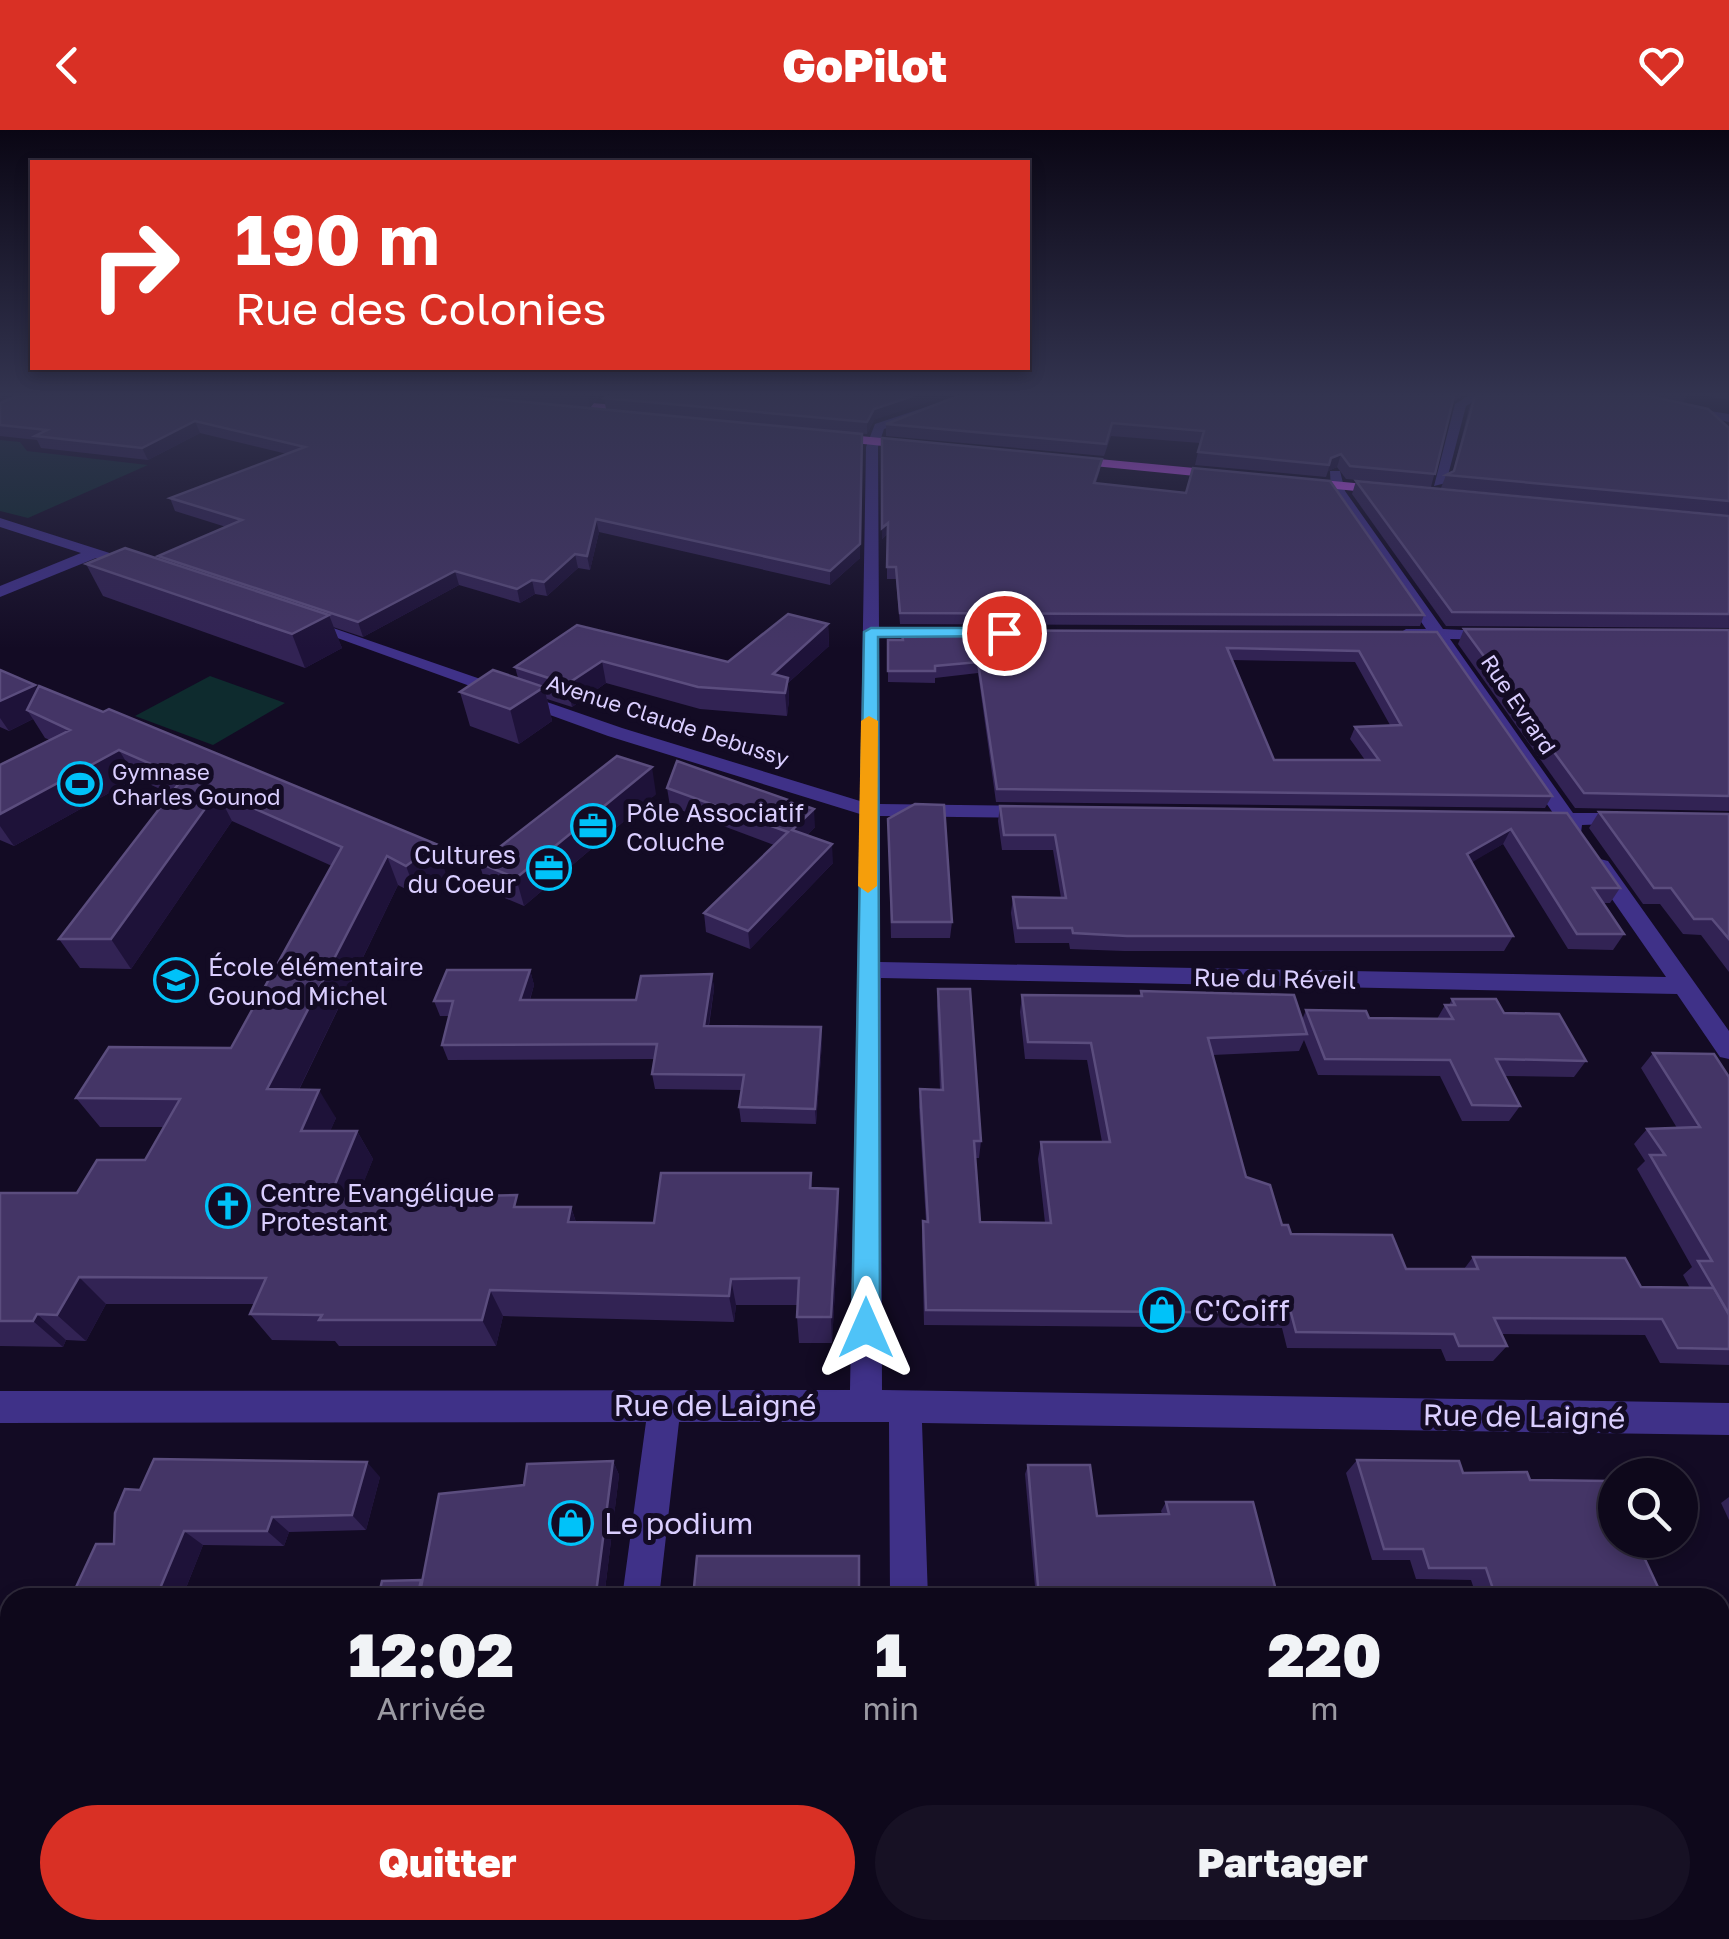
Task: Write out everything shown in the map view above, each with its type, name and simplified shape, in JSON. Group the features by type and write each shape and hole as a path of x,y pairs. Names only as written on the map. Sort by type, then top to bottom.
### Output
{"main road":[{"path":"1340,480 1408,486"},
{"path":"1424,488 1441,490 1459,485"}],"street":[{"path":"866,1406 873,480"},
{"name":"Rue Evrard","path":"1335,480 1729,1050"},
{"path":"1441,490 1443,480"},
{"path":"0,522 152,571"},
{"path":"0,592 92,554"},
{"name":"Avenue Claude Debussy","path":"282,616 615,732 868,810 1054,812"},
{"path":"871,632 950,633"},
{"path":"1394,634 1520,635"},
{"path":"1514,818 1657,820"},
{"name":"Rue du Réveil","path":"868,970 1682,986"},
{"path":"641,1588 665,1404"},
{"name":"Rue de Laigné","path":"0,1407 665,1404 1729,1420"},
{"path":"905,1407 909,1588"}],"green space":[{"path":"0,480 113,480 28,518 0,511"},
{"path":"210,676 285,703 213,745 135,716"}],"building":[{"path":"217,480 861,480 860,544 830,571 596,519 587,556 575,554 544,582 532,580 517,589 455,571 358,622 158,556 242,520 170,498"},
{"path":"882,480 1095,480 1186,493 1190,480 1330,481 1424,615 900,613 896,567 887,567 888,523 882,528"},
{"path":"1505,480 1729,480 1729,501"},
{"path":"1356,481 1729,516 1729,614 1452,612"},
{"path":"125,548 329,615 292,634 86,564"},
{"path":"788,614 828,624 773,674 788,678 785,693 698,687 602,661 567,684 515,667 577,625 728,662"},
{"path":"1464,629 1729,630 1729,796 1584,793"},
{"path":"902,630 1437,632 1552,796 997,789 978,662 935,666 935,671 888,671 888,640 903,640","holes":["1227,648 1359,651 1401,725 1355,727 1379,760 1274,760"]},
{"path":"0,670 35,685 0,701"},
{"path":"493,670 544,687 510,709 460,692"},
{"path":"39,686 103,712 109,709 436,844 406,866 387,856 267,1089 319,1090 301,1131 357,1131 329,1199 517,1195 514,1207 571,1207 568,1222 654,1223 661,1173 811,1173 810,1188 838,1189 831,1317 797,1317 799,1278 731,1279 729,1296 490,1290 482,1320 319,1320 322,1315 250,1314 266,1278 79,1277 57,1315 37,1314 33,1321 0,1321 0,1193 77,1193 97,1160 145,1160 180,1099 76,1098 109,1047 231,1048 342,847 217,792 111,939 59,939 183,778 119,750 0,814 0,765 70,730 27,710"},
{"path":"617,756 652,767 516,878 479,863"},
{"path":"677,761 814,809 792,830 832,844 748,931 704,913 788,832 667,788"},
{"path":"915,804 944,805 952,922 892,922 888,819"},
{"path":"1000,806 1567,813 1620,888 1593,888 1624,934 1577,934 1511,829 1467,854 1513,936 1127,936 1073,933 1072,928 1018,928 1013,897 1066,898 1055,835 1004,835"},
{"path":"1599,812 1729,814 1729,939 1712,919 1694,919 1671,888 1654,888"},
{"path":"447,970 530,970 520,1000 636,1000 641,976 712,974 704,1026 821,1027 815,1109 739,1107 744,1075 652,1074 657,1044 442,1045 453,1001 434,1001"},
{"path":"938,989 970,989 981,1141 974,1141 980,1222 1051,1223 1041,1142 1110,1142 1091,1043 1028,1042 1022,995 1142,996 1141,991 1294,995 1307,1034 1208,1038 1246,1177 1270,1185 1282,1225 1288,1225 1291,1234 1392,1235 1406,1269 1478,1269 1473,1257 1625,1258 1641,1287 1714,1288 1729,1315 1729,1349 1678,1348 1662,1319 1494,1318 1507,1346 1459,1346 1454,1334 1296,1332 1291,1313 926,1310 923,1221 928,1222 920,1089 943,1090"},
{"path":"1452,999 1496,999 1504,1013 1559,1014 1586,1061 1496,1059 1520,1106 1472,1105 1450,1060 1325,1059 1306,1010 1366,1011 1369,1018 1453,1019 1445,1005 1455,1005"},
{"path":"1653,1053 1714,1054 1729,1077 1729,1314 1698,1261 1712,1261 1650,1155 1665,1155 1647,1129 1700,1127"},
{"path":"154,1459 367,1462 352,1515 272,1517 267,1531 184,1531 160,1588 76,1588 96,1544 114,1544 115,1513 125,1489 140,1490"},
{"path":"1357,1460 1459,1461 1463,1473 1527,1472 1530,1480 1598,1481 1598,1558 1644,1558 1658,1588 1493,1588 1486,1568 1429,1568 1423,1549 1384,1549"},
{"path":"613,1461 597,1588 421,1588 439,1494 524,1485 527,1464"},
{"path":"1028,1465 1090,1465 1097,1516 1169,1514 1166,1502 1253,1502 1275,1588 1038,1588"},
{"path":"697,1556 859,1556 859,1588 694,1588"},
{"path":"421,1580 419,1588 380,1588 382,1581"}],"slow traffic":[{"path":"868,886 869,721"}],"place":[{"name":"Gymnase Charles Gounod","path":"80,784"},
{"name":"Pôle Associatif Coluche","path":"593,826"},
{"name":"Cultures du Coeur","path":"549,868"},
{"name":"École élémentaire Gounod Michel","path":"176,980"},
{"name":"Centre Evangélique Protestant","path":"228,1206"},
{"name":"C'Coiff","path":"1162,1310"},
{"name":"Le podium","path":"571,1523"}],"route":[{"path":"866,1328 871,632 1004,633"}]}
